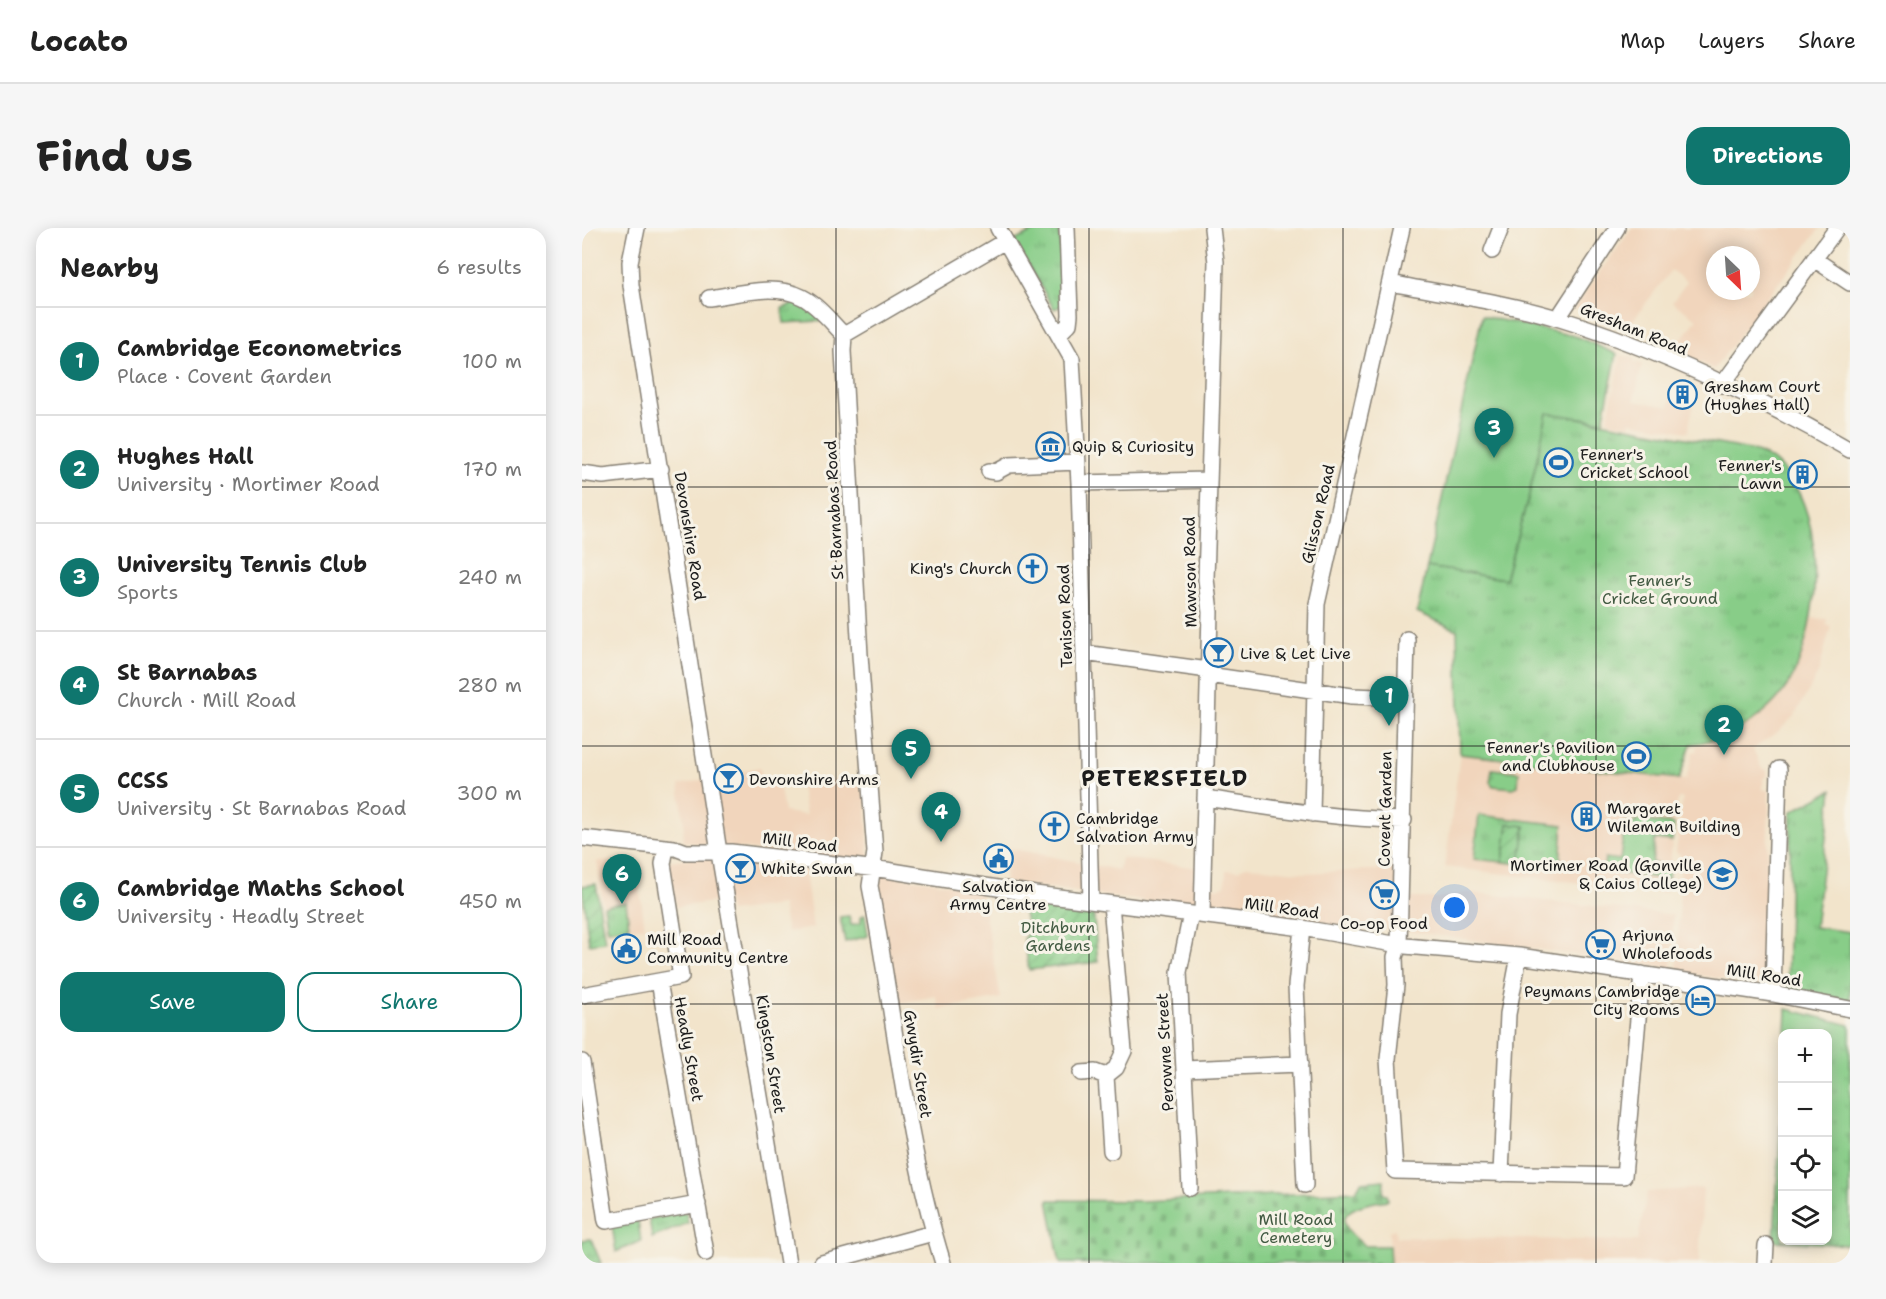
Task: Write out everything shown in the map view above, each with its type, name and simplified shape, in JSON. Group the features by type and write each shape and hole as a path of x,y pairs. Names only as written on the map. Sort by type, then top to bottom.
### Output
{"street":[{"name":"Devonshire Road","path":"637,228 630,262 631,285 661,469 716,855"},
{"path":"1059,334 1069,324 1070,315 1067,228"},
{"name":"Mawson Road","path":"1196,915 1205,798 1208,673 1208,480 1216,262 1212,228"},
{"name":"Glisson Road","path":"1312,814 1317,604 1401,228"},
{"path":"1492,251 1501,228"},
{"path":"1558,318 1617,228"},
{"path":"1722,385 1837,228"},
{"path":"709,298 769,290 790,293 804,298 844,335 1001,234"},
{"name":"Tenison Road","path":"1001,234 1072,359 1079,483 1091,901"},
{"path":"1814,259 1850,284"},
{"name":"Gresham Road","path":"1390,283 1558,318 1612,337 1722,385 1850,450"},
{"name":"St Barnabas Road","path":"844,335 843,351 859,634 875,859 872,869"},
{"path":"989,471 996,472 1009,465 1077,462"},
{"path":"582,473 603,476 661,469"},
{"path":"1079,483 1208,480"},
{"name":"Covent Garden","path":"1407,639 1399,944 1395,957 1396,985 1388,1059 1395,1172 1501,1174"},
{"path":"1084,653 1315,691 1406,698"},
{"path":"1773,994 1779,769"},
{"path":"1205,798 1312,814 1360,819 1404,820"},
{"name":"Mill Road","path":"582,838 716,855 872,869 1111,904 1302,928 1399,944 1519,956 1773,994 1850,1009"},
{"name":"Headly Street","path":"672,848 663,864 681,977 659,981 706,1253"},
{"name":"Kingston Street","path":"716,855 788,1263"},
{"name":"Gwydir Street","path":"872,869 870,886 910,1124 933,1233 943,1263"},
{"path":"1111,904 1124,1051 1121,1061 1106,1076 1112,1151"},
{"name":"Perowne Street","path":"1190,1188 1179,972 1196,915"},
{"path":"1302,928 1296,986 1305,1185"},
{"path":"1519,956 1508,1014 1501,1174 1624,1176 1642,974"},
{"path":"582,995 659,981"},
{"path":"582,1062 606,1221 698,1204"},
{"path":"1184,1069 1300,1064"},
{"path":"1081,1073 1095,1072 1106,1076"},
{"path":"822,1263 933,1233"},
{"path":"1765,1263 1766,1245"}],"shaded area":[{"path":"1632,228 1820,228 1714,369 1674,350 1697,319 1672,302 1687,282 1671,270 1628,327 1574,308"},
{"name":"Gresham Court (Hughes Hall)","path":"1621,355 1634,358 1634,362 1642,364 1634,401 1669,407 1674,381 1688,384 1687,388 1696,390 1688,432 1631,422 1630,425 1607,421"},
{"path":"1812,618 1827,619 1826,625 1831,626 1818,674 1794,716 1780,730 1753,749 1762,769 1767,770 1767,777 1763,778 1763,790 1769,790 1764,985 1677,972 1681,855 1676,852 1683,798 1678,798 1666,893 1445,867 1460,754 1686,780 1693,752 1697,751 1696,746 1742,729 1780,695 1795,673"},
{"path":"760,767 763,785 779,783 784,812 806,815 800,782 865,778 869,863 683,842 684,823 679,785"},
{"path":"1009,848 1119,870 1121,858 1206,869 1206,886 1218,888 1225,886 1226,870 1238,871 1246,866 1305,873 1409,868 1409,898 1438,898 1468,892 1673,915 1672,968 1408,931 1374,927 1366,931 1004,882"},
{"path":"707,856 804,865 813,928 787,932 782,905 729,912 726,900 676,907 668,861"},
{"path":"597,861 636,862 645,927 607,932"},
{"path":"880,874 980,889 1001,998 939,1009 936,996 894,1004 877,888"},
{"path":"1703,1188 1699,1263 1390,1263 1389,1231 1395,1229 1396,1237 1638,1241 1647,1192"}],"green space":[{"path":"1041,228 1059,228 1064,305 1054,309 1014,241"},
{"path":"796,303 821,317 820,321 784,323 782,308"},
{"path":"1482,316 1575,336 1617,354 1603,421 1547,413 1529,495 1505,579 1427,567"},
{"name":"Fenner's Cricket Ground","path":"1547,412 1750,450 1774,461 1791,480 1804,504 1811,530 1814,588 1811,617 1797,667 1779,696 1754,720 1724,736 1691,744 1679,779 1460,754 1457,630 1417,612 1427,567 1505,579 1529,495"},
{"path":"1492,769 1519,772 1518,786 1513,788 1493,786 1490,782"},
{"path":"1832,790 1815,927 1850,932 1850,1000 1787,991 1791,812"},
{"path":"1479,815 1563,825 1560,864 1520,861 1525,827 1508,824 1503,862 1474,859"},
{"path":"1636,820 1674,824 1672,841 1655,839 1652,863 1669,866 1668,879 1603,871 1605,858 1620,860 1625,822 1636,823"},
{"path":"1508,824 1525,826 1520,864 1503,862"},
{"path":"596,884 605,942 589,944 582,886"},
{"path":"626,902 629,927 608,930 604,906"},
{"name":"Ditchburn Gardens","path":"1026,902 1093,910 1098,962 1029,970 1024,938 1028,932 1024,913"},
{"path":"865,915 868,936 845,942 840,917 849,916 851,925 861,923 861,916"},
{"path":"1787,1009 1850,1025 1850,1245 1832,1244 1832,1029 1786,1029"},
{"path":"1778,1168 1778,1241 1774,1241"},
{"name":"Mill Road Cemetery","path":"1384,1180 1383,1194 1387,1195 1388,1200 1351,1210 1344,1221 1351,1233 1365,1246 1389,1246 1390,1263 1060,1263 1048,1200 1142,1201 1356,1191 1361,1182"},
{"path":"686,1212 688,1223 652,1238 649,1219"},
{"path":"638,1221 641,1241 616,1252 612,1225"},
{"path":"591,1239 601,1263 582,1263 582,1240"}],"place":[{"name":"Gresham Court (Hughes Hall)","path":"1683,395"},
{"name":"Quip & Curiosity","path":"1051,446"},
{"name":"University Tennis Club","path":"1494,458"},
{"name":"Fenner's Cricket School","path":"1559,463"},
{"name":"Fenner's Lawn","path":"1803,474"},
{"name":"King's Church","path":"1033,568"},
{"name":"Live & Let Live","path":"1219,653"},
{"name":"Cambridge Econometrics","path":"1389,726"},
{"name":"Hughes Hall","path":"1724,755"},
{"name":"Fenner's Pavilion and Clubhouse","path":"1636,756"},
{"name":"Devonshire Arms","path":"728,779"},
{"name":"CCSS","path":"911,779"},
{"name":"Margaret Wileman Building","path":"1586,817"},
{"name":"Cambridge Salvation Army","path":"1055,827"},
{"name":"St Barnabas","path":"941,842"},
{"name":"Salvation Army Centre","path":"998,858"},
{"name":"White Swan","path":"740,868"},
{"name":"Mortimer Road (Gonville & Caius College)","path":"1723,874"},
{"name":"Co-op Food","path":"1384,895"},
{"name":"Cambridge Maths School","path":"622,904"},
{"name":"Arjuna Wholefoods","path":"1601,944"},
{"name":"Mill Road Community Centre","path":"626,948"},
{"name":"Peymans Cambridge City Rooms","path":"1701,1000"}],"district":[{"name":"PETERSFIELD","path":"1165,778"}]}
